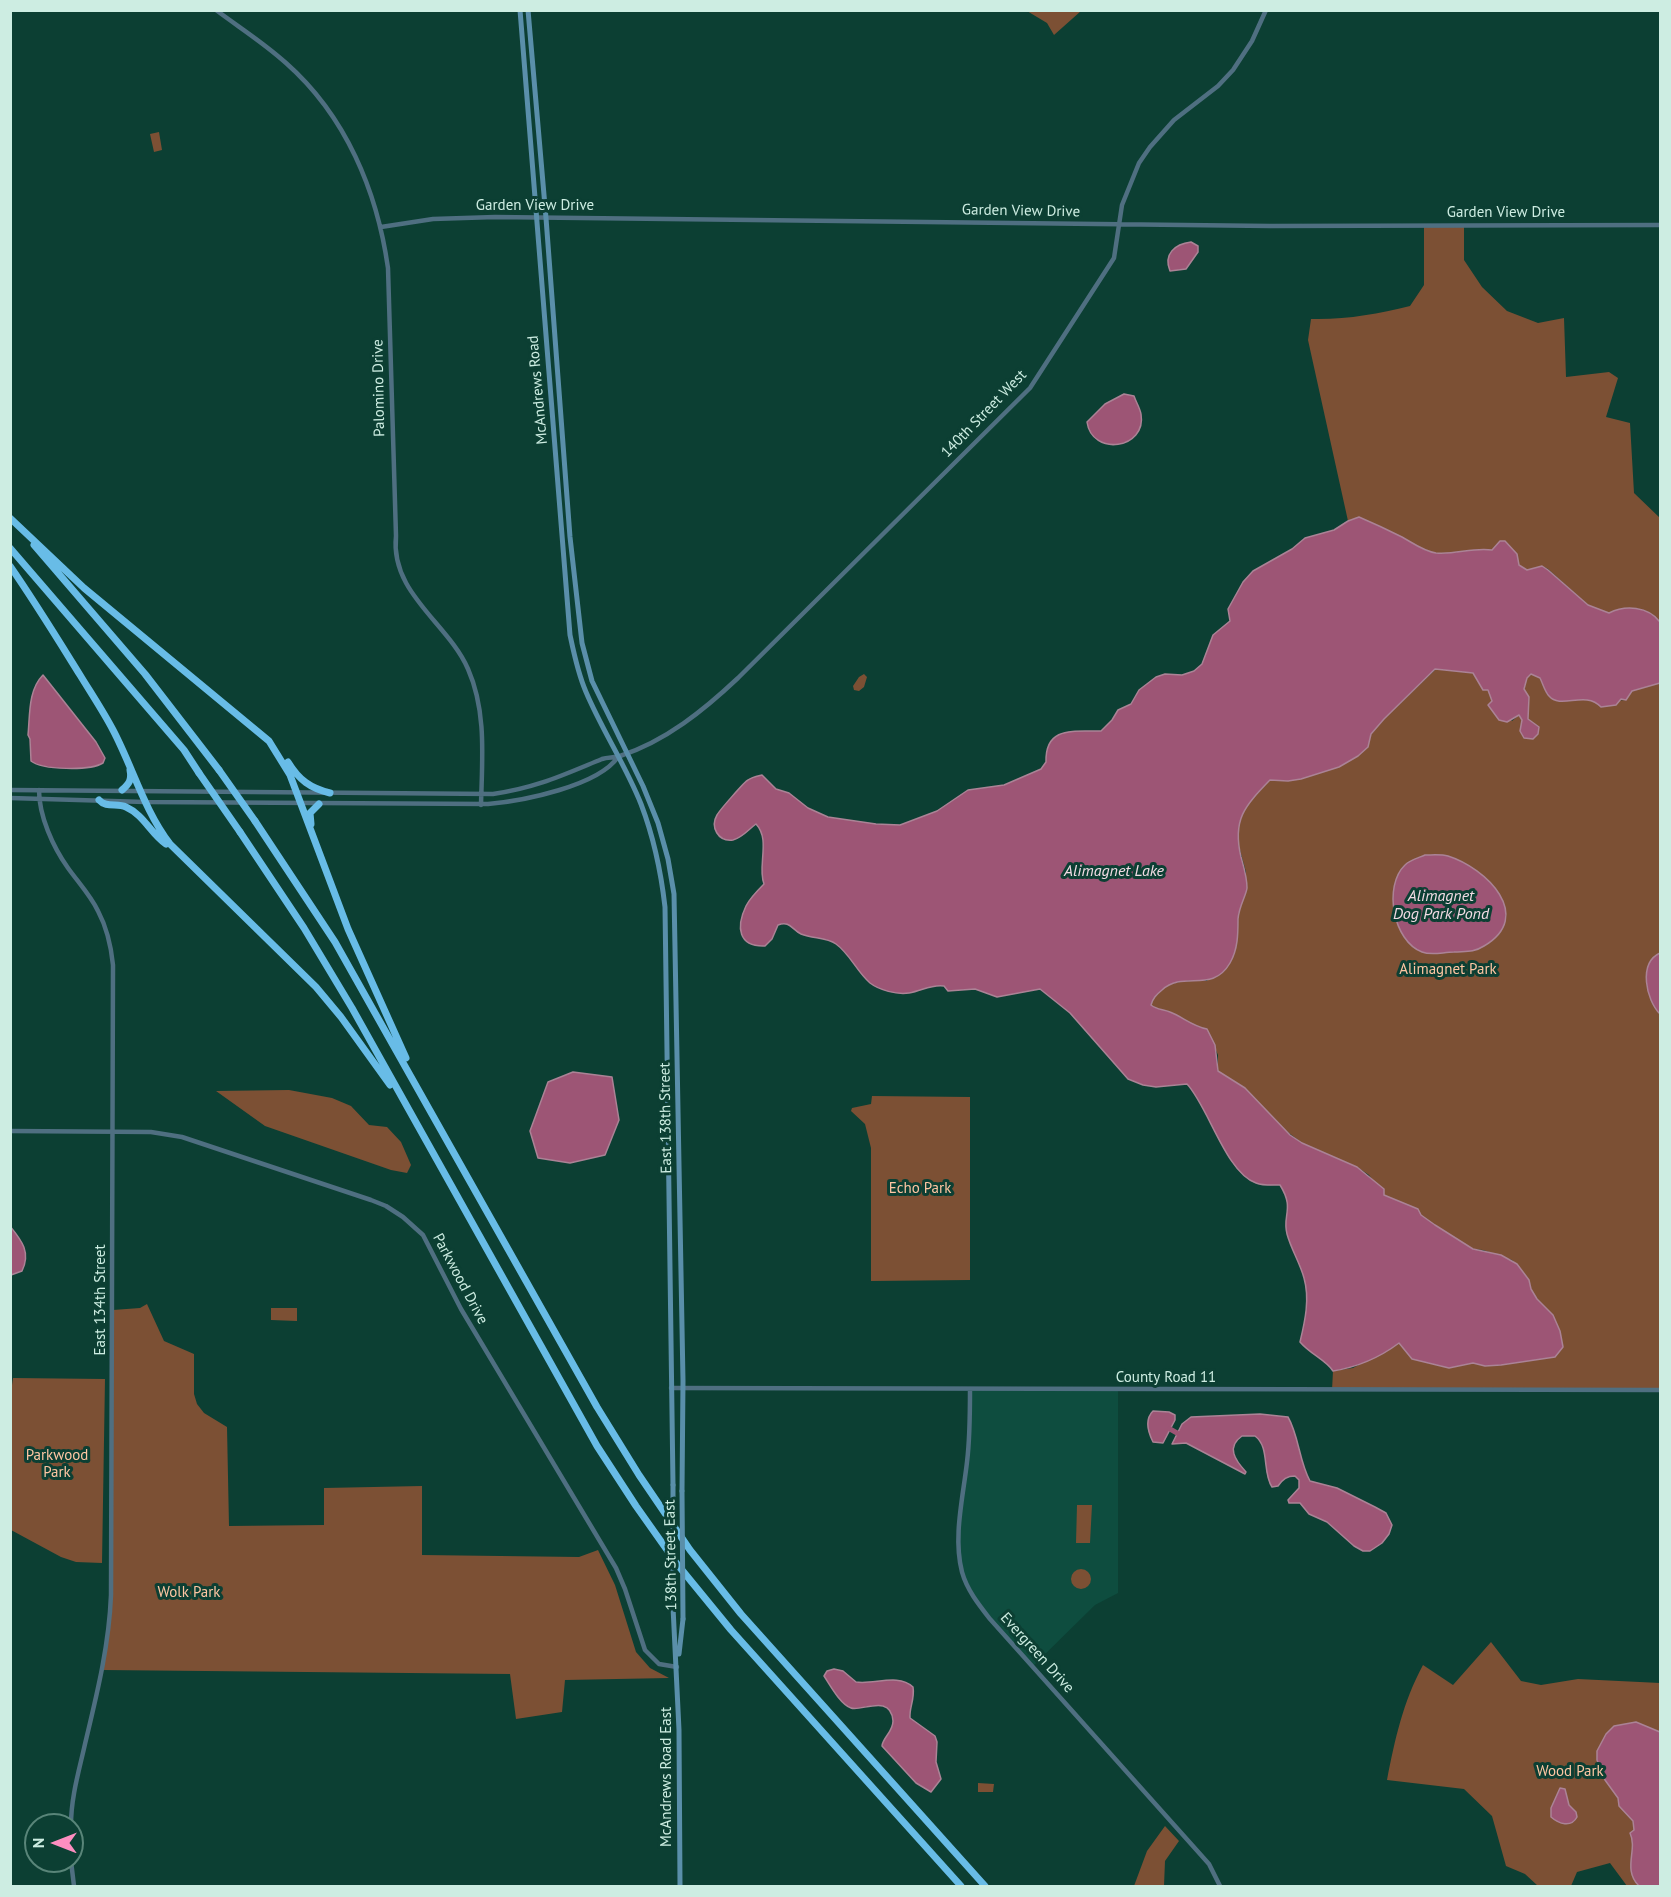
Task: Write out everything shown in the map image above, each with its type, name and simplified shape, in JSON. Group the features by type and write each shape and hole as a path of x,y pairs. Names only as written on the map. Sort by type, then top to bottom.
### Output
{"highway":[{"path":"10,518 84,588 279,749 302,781 316,789 330,793"},
{"path":"10,518 145,674 255,821 334,942 597,1407 639,1475 690,1550 741,1614 985,1887"},
{"path":"10,548 184,750 304,928 597,1446 676,1564 731,1630 961,1887"},
{"path":"10,566 45,618 118,740 150,813 170,844 316,987 372,1058 423,1135"},
{"path":"118,740 131,777 122,790"},
{"path":"269,741 290,775 348,929 422,1095"},
{"path":"99,800 104,805 118,805 135,812 164,843 170,844"},
{"path":"318,850 310,813 319,804"}],"main road":[{"name":"McAndrews Road","path":"520,10 570,635 574,659 585,691 618,757"},
{"name":"McAndrews Road","path":"528,10 578,620 585,661 592,681 627,753"},
{"name":"East 138th Street","path":"627,753 658,823 668,859 674,894 683,1388 682,1491"},
{"name":"East 138th Street","path":"618,757 640,803 652,837 665,907 673,1485"},
{"name":"138th Street East","path":"673,1485 673,1606"},
{"name":"138th Street East","path":"682,1491 684,1619"},
{"name":"McAndrews Road East","path":"673,1606 677,1667 680,1887"},
{"name":"McAndrews Road East","path":"677,1667 684,1619"}],"street":[{"name":"Palomino Drive","path":"216,10 262,42 287,64 324,105 353,150 368,183 381,227 388,268 396,537 394,550 405,582 411,592 452,642 471,677 481,715 481,805"},
{"name":"140th Street West","path":"618,757 681,726 716,699 1030,388 1114,258 1122,205 1130,184 1150,147 1174,120 1218,86 1233,70 1255,35 1266,10"},
{"name":"Garden View Drive","path":"381,227 433,219 536,218 1270,226 1660,225"},
{"path":"10,790 481,795 534,786 604,759 618,757"},
{"path":"10,798 145,802 481,805 529,799 551,793 609,768 618,757"},
{"name":"East 134th Street","path":"39,790 39,799 55,847 98,909 111,941 114,964 110,1628 72,1813"},
{"name":"Parkwood Drive","path":"10,1131 151,1131 182,1137 371,1200 403,1217 423,1235 460,1309 616,1568 645,1650 659,1664 677,1667"},
{"name":"County Road 11","path":"671,1388 1660,1390"},
{"name":"Evergreen Drive","path":"969,1389 968,1447 958,1536 961,1564 970,1592 994,1624 1209,1864 1220,1887"}],"shaded area":[{"path":"970,1389 1118,1390 1118,1593 1095,1605 1033,1666 979,1605 963,1574 958,1536 967,1459"}],"green space":[{"path":"1081,10 1054,35 1047,23 1027,11"},
{"path":"159,132 162,150 154,152 150,134"},
{"path":"1424,226 1464,226 1464,260 1482,287 1507,311 1538,323 1564,318 1566,377 1609,372 1618,378 1606,417 1630,423 1634,493 1660,518 1660,622 1649,613 1636,608 1615,610 1609,613 1588,605 1548,569 1542,566 1527,570 1497,545 1492,550 1436,553 1422,549 1359,517 1348,521 1308,340 1311,319 1361,316 1410,306 1424,285"},
{"name":"Alimagnet Park","path":"1436,669 1473,673 1483,689 1488,690 1492,701 1512,721 1519,715 1522,720 1520,731 1524,738 1533,739 1538,734 1539,727 1528,719 1529,697 1524,689 1527,678 1532,674 1540,678 1547,694 1559,701 1582,698 1596,702 1626,700 1632,691 1660,683 1660,1390 1332,1390 1333,1371 1353,1368 1399,1343 1412,1359 1449,1368 1473,1363 1485,1366 1501,1365 1555,1357 1553,1315 1537,1299 1529,1280 1512,1260 1473,1249 1421,1215 1418,1209 1384,1195 1369,1175 1357,1167 1302,1143 1276,1123 1245,1088 1218,1071 1218,1055 1207,1029 1151,1005 1154,997 1166,986 1182,982 1207,981 1238,918 1246,872 1237,839 1238,826 1249,802 1270,780 1288,781 1339,767 1358,756 1368,747 1371,734 1384,719"},
{"path":"864,674 867,677 864,687 859,691 854,690 853,686"},
{"path":"289,1090 332,1098 351,1106 369,1125 387,1127 401,1142 411,1165 407,1173 391,1170 265,1126 216,1091"},
{"name":"Echo Park","path":"872,1096 970,1097 970,1280 871,1281 871,1148 865,1124 851,1111 852,1108 871,1104"},
{"name":"Wolk Park","path":"147,1304 164,1341 194,1354 194,1394 197,1404 204,1413 227,1427 229,1526 324,1525 324,1488 422,1486 422,1555 579,1557 598,1550 615,1585 636,1652 650,1668 669,1678 565,1680 562,1712 516,1719 510,1674 102,1670 110,1627 113,1310 140,1308"},
{"path":"271,1308 297,1308 297,1321 271,1320"},
{"name":"Parkwood Park","path":"13,1378 105,1379 102,1563 76,1562 61,1557 11,1530 10,1399"},
{"path":"1077,1505 1092,1505 1090,1543 1076,1543"},
{"path":"1077,1569 1085,1569 1091,1575 1091,1583 1085,1589 1077,1589 1071,1583 1071,1575"},
{"name":"Wood Park","path":"1491,1642 1521,1681 1541,1685 1578,1679 1660,1683 1660,1886 1627,1886 1610,1863 1577,1872 1571,1886 1538,1886 1525,1874 1506,1866 1492,1816 1464,1789 1387,1780 1405,1707 1423,1665 1453,1685"},
{"path":"978,1783 994,1784 993,1792 978,1792"},
{"path":"1165,1826 1179,1841 1165,1861 1164,1886 1134,1886 1147,1851"}],"water":[{"path":"1191,242 1198,246 1198,252 1186,269 1170,271 1169,255 1180,245"},
{"path":"1124,394 1134,396 1141,414 1141,426 1136,435 1118,444 1108,444 1098,440 1091,433 1087,422 1105,404"},
{"name":"Alimagnet Lake","path":"1359,517 1422,549 1436,553 1492,550 1500,541 1505,541 1517,554 1519,565 1527,570 1542,566 1588,605 1609,613 1615,610 1636,608 1649,613 1660,622 1660,683 1632,691 1626,700 1621,699 1616,705 1601,707 1588,700 1554,700 1548,694 1540,678 1531,674 1527,678 1524,689 1529,697 1528,719 1539,727 1538,734 1533,739 1524,738 1520,731 1522,720 1519,715 1507,722 1499,720 1488,705 1492,701 1488,690 1483,690 1473,673 1435,669 1384,719 1371,734 1368,747 1358,756 1339,767 1301,779 1270,780 1247,806 1238,833 1247,888 1239,914 1233,958 1223,972 1215,977 1170,984 1156,995 1151,1005 1207,1029 1215,1045 1218,1071 1245,1088 1290,1135 1302,1143 1357,1167 1384,1189 1384,1195 1418,1209 1421,1215 1473,1249 1501,1255 1517,1264 1529,1280 1537,1299 1553,1315 1560,1331 1563,1347 1555,1357 1501,1365 1485,1366 1473,1363 1449,1368 1412,1359 1399,1343 1368,1361 1333,1371 1300,1342 1307,1302 1306,1286 1287,1234 1287,1200 1280,1185 1256,1183 1245,1177 1227,1153 1195,1094 1187,1084 1156,1087 1128,1079 1070,1013 1040,989 997,997 975,989 948,991 944,986 909,993 894,993 870,983 836,944 801,934 788,925 778,925 772,939 765,946 749,943 744,939 740,928 748,903 764,884 762,877 763,838 756,824 733,840 723,839 715,829 717,815 732,796 748,780 762,775 776,789 789,793 808,808 828,817 900,825 937,811 968,790 1004,785 1041,769 1046,762 1047,750 1056,736 1072,731 1101,731 1118,710 1131,704 1139,690 1156,677 1165,674 1182,675 1194,671 1202,664 1213,635 1230,621 1228,609 1243,582 1253,571 1292,549 1305,538 1334,530"},
{"path":"43,675 96,742 105,758 103,763 97,766 66,768 45,766 31,761 28,735 32,695"},
{"name":"Alimagnet Dog Park Pond","path":"1425,855 1445,855 1463,862 1490,882 1499,894 1505,908 1505,921 1499,934 1484,946 1476,950 1430,954 1412,946 1404,937 1394,912 1394,886 1398,874 1405,865"},
{"path":"1660,953 1660,1014 1651,1000 1646,982 1649,965"},
{"path":"573,1072 612,1077 619,1120 605,1155 570,1163 538,1158 530,1131 548,1082"},
{"path":"10,1226 24,1247 26,1258 22,1271 11,1275"},
{"path":"1153,1411 1169,1412 1175,1415 1175,1420 1163,1443 1153,1442 1150,1434 1148,1418"},
{"path":"1260,1414 1288,1417 1310,1481 1337,1488 1386,1513 1392,1525 1382,1543 1370,1551 1363,1551 1327,1522 1309,1514 1300,1503 1289,1503 1288,1500 1299,1488 1299,1480 1295,1476 1290,1477 1278,1486 1272,1487 1267,1474 1263,1446 1255,1436 1242,1436 1234,1445 1234,1454 1246,1472 1245,1474 1186,1443 1172,1444 1182,1424 1191,1417"},
{"path":"834,1669 843,1671 856,1682 893,1680 913,1687 910,1718 935,1736 937,1742 936,1762 941,1779 931,1792 916,1783 882,1746 893,1725 891,1713 887,1708 881,1706 856,1709 843,1703 824,1676 827,1671"},
{"path":"1636,1722 1660,1732 1660,1886 1639,1886 1634,1880 1631,1866 1632,1839 1630,1833 1634,1830 1633,1821 1619,1806 1618,1798 1605,1780 1597,1760 1597,1751 1606,1734 1614,1726"},
{"path":"1560,1788 1565,1789 1569,1805 1576,1812 1577,1817 1572,1823 1561,1823 1551,1817 1551,1808"}],"waterway":[{"path":"1170,1429 1177,1433"}]}
